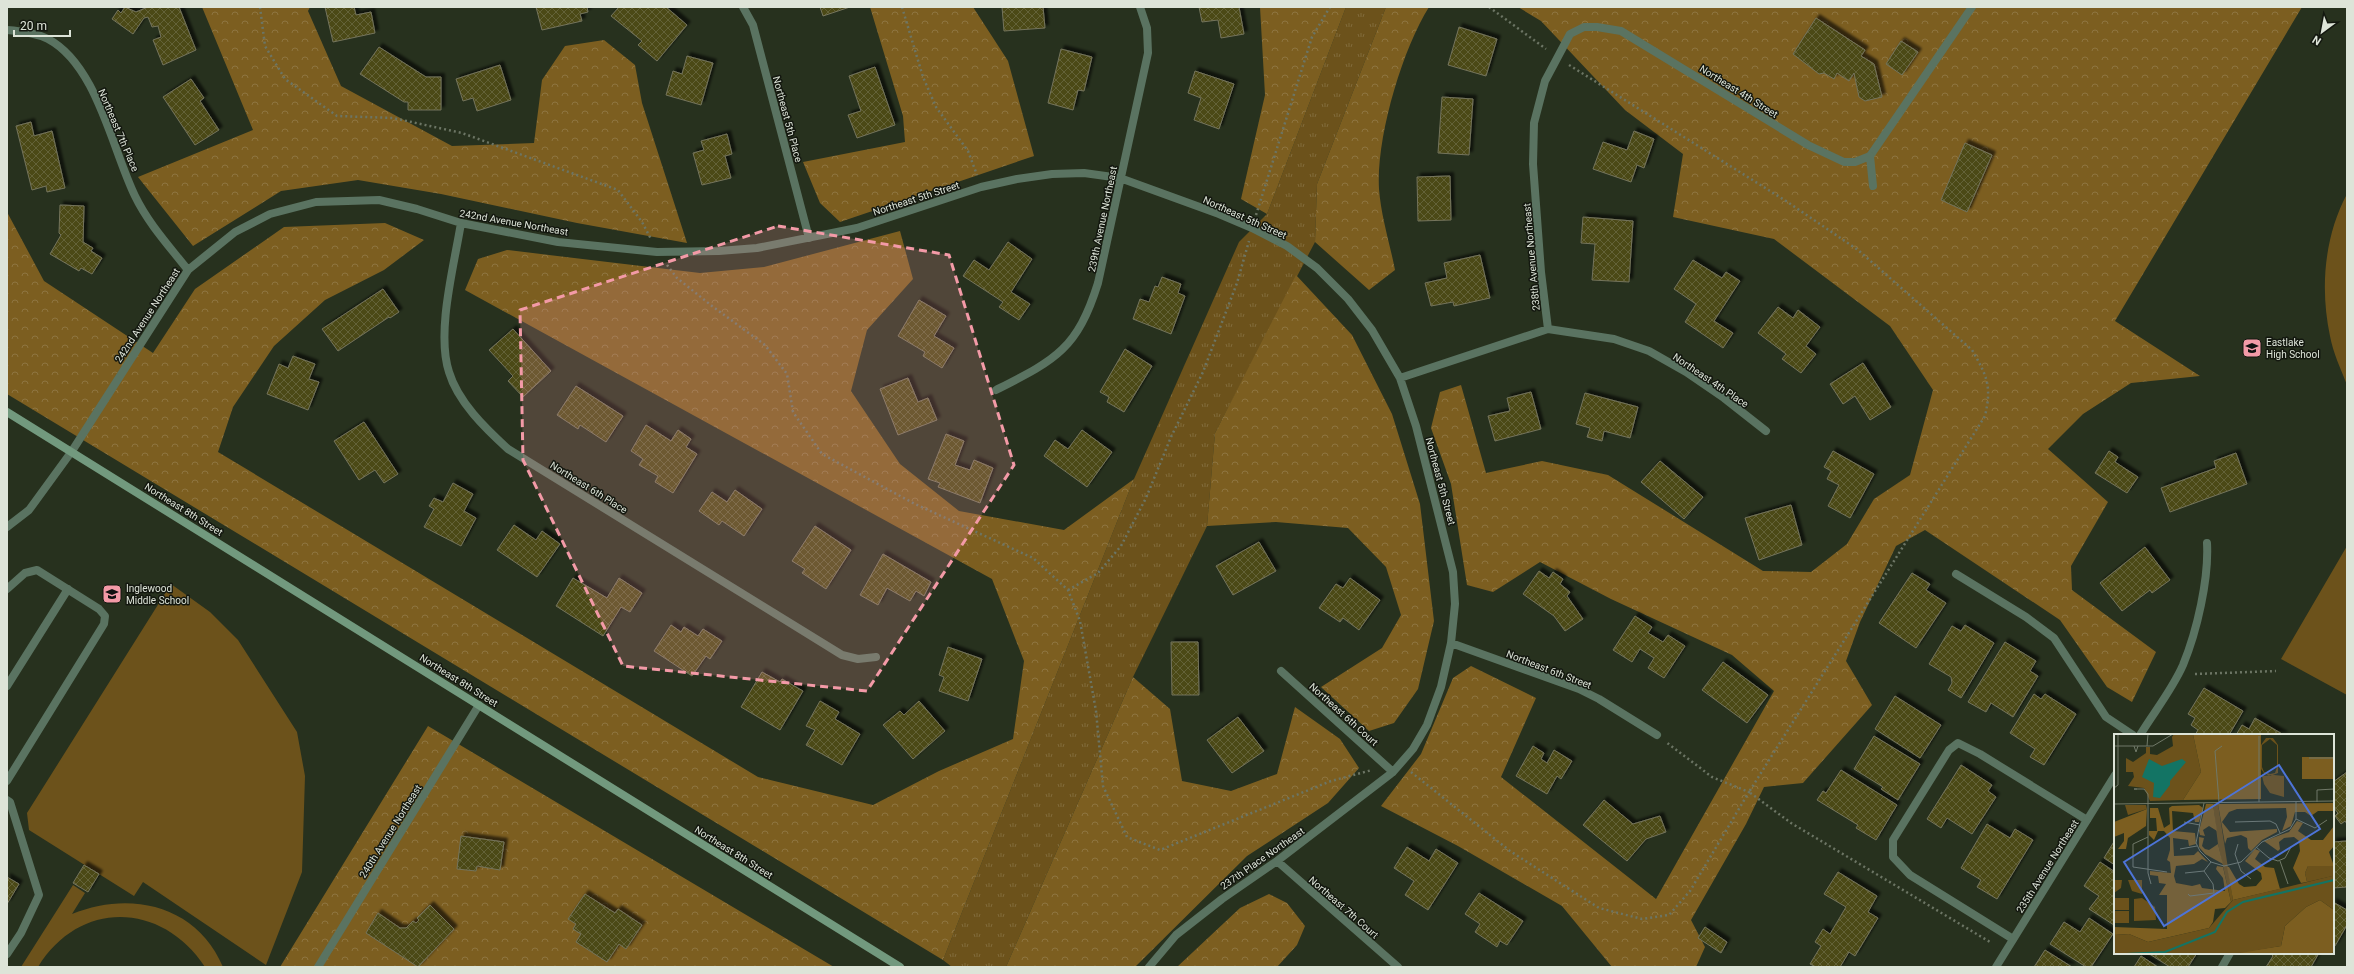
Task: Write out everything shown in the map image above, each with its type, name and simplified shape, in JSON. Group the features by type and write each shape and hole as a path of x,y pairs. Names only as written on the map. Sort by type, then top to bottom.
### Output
{"street":[{"name":"Northeast 5th Place","path":"743,7 753,25 810,238"},
{"name":"239th Avenue Northeast","path":"996,390 1042,366 1063,350 1080,330 1090,308 1098,283 1148,53 1147,28 1140,7"},
{"path":"1873,186 1870,156 1972,7"},
{"name":"Northeast 4th Street","path":"1570,34 1584,27 1597,27 1621,31 1808,145 1844,162 1855,162 1870,156"},
{"name":"Northeast 7th Place","path":"7,30 24,32 48,39 64,50 76,64 92,92 135,196 157,231 188,270"},
{"name":"238th Avenue Northeast","path":"1548,329 1541,272 1534,180 1534,123 1545,81 1570,34"},
{"name":"Northeast 5th Street","path":"810,238 858,228 981,187 1052,174 1084,173 1120,178 1219,214 1252,228 1287,246 1317,268 1348,299 1372,330 1400,378 1416,426 1453,572 1455,604 1451,643 1441,687 1427,725 1413,750 1393,772"},
{"name":"242nd Avenue Northeast","path":"7,527 11,521 29,510 72,452 188,270 235,232 270,214 316,202 379,200 417,208 461,224 558,242 657,252 719,251 757,248 810,238"},
{"name":"Northeast 6th Place","path":"461,224 444,334 445,355 449,372 458,391 488,431 508,449 842,655 858,659 876,657"},
{"path":"1400,378 1548,329"},
{"name":"Northeast 4th Place","path":"1548,329 1614,339 1649,351 1692,376 1766,431"},
{"name":"Northeast 8th Street","path":"7,412 900,967"},
{"path":"2141,734 2171,686 2182,665 2198,611 2208,559 2207,543"},
{"path":"7,589 25,573 37,570 99,609 105,616 104,624 7,781"},
{"path":"1956,574 2026,617 2054,638 2106,717 2132,734"},
{"path":"7,686 68,589"},
{"name":"Northeast 6th Street","path":"1451,643 1579,689 1599,699 1657,735"},
{"name":"Northeast 6th Court","path":"1281,671 1393,772"},
{"name":"240th Avenue Northeast","path":"318,967 479,705"},
{"path":"2013,939 1910,875 1893,857 1893,840 1936,770 1949,750 1958,743 1980,754 2087,820"},
{"name":"237th Place Northeast","path":"1149,967 1176,936 1222,899 1277,861 1393,772"},
{"name":"235th Avenue Northeast","path":"1996,967 2114,777"},
{"path":"7,800 10,802 39,895 21,933 7,954"},
{"name":"Northeast 7th Court","path":"1277,861 1398,967"},
{"path":"2222,967 2229,954"}],"path":[{"path":"260,7 265,46 285,79 337,116 393,118 462,133 618,190 642,222 657,252 677,278 765,345 788,374 793,412 822,454 915,504 1033,558 1068,590 1080,621 1096,711 1103,786 1127,837 1160,850 1331,780 1378,769"},
{"path":"902,7 923,78 936,107 968,151 981,187"},
{"path":"1068,590 1098,573 1116,552 1143,504 1171,437 1203,372 1237,283 1252,228 1312,37 1330,7"},
{"path":"1401,763 1426,786 1510,851 1599,908 1642,918 1668,915 1690,891 1749,792 1985,416 1990,395 1984,371 1972,350 1858,250 1786,201 1558,58 1489,7"},
{"path":"2171,686 2196,673 2276,671"},
{"path":"1657,735 1712,777 1749,792 1791,823 2005,952"}],"highlighted area":[{"path":"778,226 949,255 1014,465 867,691 623,666 523,460 520,310"}],"green space":[{"path":"202,7 310,7 308,11 341,86 452,146 534,143 542,80 565,46 604,40 635,65 642,103 687,243 577,223 441,194 358,180 281,191 193,246 138,177 253,130"},
{"path":"870,7 973,7 1008,61 1034,156 840,222 820,203 803,162 905,142 903,116"},
{"path":"1260,7 1346,7 1267,214 1241,199 1265,95"},
{"path":"1346,7 1386,7 1317,184 1315,242 1215,433 1207,526 1133,677 1006,967 952,967 943,960 1134,479 1239,242 1267,214"},
{"path":"1386,7 1429,7 1409,46 1393,95 1386,120 1379,168 1380,199 1395,270 1369,290 1315,242 1317,184"},
{"path":"1518,7 2302,7 2115,321 2200,376 2131,383 2083,414 2048,449 2108,502 2071,566 2072,590 2156,652 2132,702 2107,687 2060,620 1925,530 1896,546 1860,622 1846,661 1872,705 1803,783 1764,787 1746,824 1691,920 1705,947 1696,967 1612,967 1562,906 1458,846 1381,806 1421,754 1453,678 1471,666 1536,698 1501,777 1656,899 1774,691 1732,655 1611,599 1540,562 1493,592 1467,585 1451,484 1431,428 1440,392 1461,385 1486,473 1542,461 1608,475 1763,571 1811,572 1847,544 1874,499 1910,475 1933,390 1890,326 1774,239 1673,217 1683,154 1625,110 1541,21"},
{"path":"2347,194 2347,385 2331,342 2325,300 2325,282 2326,264 2333,228"},
{"path":"7,212 44,281 153,353 195,289 284,227 385,223 424,240 384,270 325,300 274,346 233,407 218,452 758,777 873,805 939,771 1013,739 1024,661 992,579 465,290 478,259 507,250 700,273 764,267 900,231 913,279 867,330 851,391 900,464 959,511 1064,530 1134,479 943,960 7,394"},
{"path":"1296,275 1352,335 1392,414 1420,504 1434,621 1418,689 1394,723 1369,731 1321,687 1382,648 1401,615 1386,567 1348,528 1276,522 1207,526 1215,433"},
{"path":"2347,546 2347,695 2281,659"},
{"path":"171,584 210,612 238,640 297,732 305,776 302,872 266,965 143,882 134,896 29,830 27,813"},
{"path":"1133,677 1170,709 1182,781 1231,791 1277,774 1295,707 1340,739 1359,768 1328,803 1247,856 1135,967 1006,967"},
{"path":"428,726 834,967 280,967"},
{"path":"73,885 85,893 72,914 94,907 116,903 138,904 160,908 179,917 197,929 211,946 223,967 205,967 187,946 167,930 144,921 121,917 98,920 76,929 55,945 38,967 21,967"},
{"path":"1269,894 1287,903 1305,926 1297,945 1277,967 1177,967 1240,908"}],"building":[{"path":"125,7 136,12 148,7 179,7 196,50 163,65 153,40 161,37 158,26 152,27 148,17 144,18 133,34 112,19 118,10 121,13"},
{"path":"325,7 354,7 356,15 371,12 375,33 333,42"},
{"path":"536,7 587,7 588,12 580,14 582,21 542,30"},
{"path":"619,7 666,7 687,25 657,61 638,45 642,41 611,16"},
{"path":"820,7 850,7 823,16"},
{"path":"1002,7 1043,7 1045,28 1004,31"},
{"path":"1199,7 1239,7 1244,34 1221,38 1218,20 1202,22"},
{"path":"1816,18 1865,50 1861,56 1874,64 1882,97 1865,101 1859,97 1854,73 1849,81 1837,73 1834,79 1824,73 1819,74 1793,54"},
{"path":"1459,27 1497,39 1486,76 1448,65"},
{"path":"1901,41 1918,52 1902,75 1886,64"},
{"path":"379,47 426,77 441,77 441,110 408,110 408,102 404,102 360,74"},
{"path":"1061,49 1092,57 1084,91 1078,90 1073,110 1048,103"},
{"path":"687,56 713,63 701,105 666,95 673,71 682,74"},
{"path":"500,65 511,100 477,111 473,98 463,101 456,79"},
{"path":"875,67 895,125 857,138 848,115 861,111 849,76"},
{"path":"1195,71 1234,84 1219,129 1194,120 1201,98 1188,93"},
{"path":"191,79 204,98 200,101 219,130 195,145 163,97"},
{"path":"1442,97 1473,99 1469,155 1438,153"},
{"path":"31,122 34,136 52,131 65,188 47,192 46,186 32,190 16,126"},
{"path":"1634,131 1654,139 1644,168 1637,165 1631,182 1593,169 1603,142 1627,150"},
{"path":"727,134 732,154 725,156 731,178 702,185 693,153 704,150 701,141"},
{"path":"1965,143 1992,155 1967,212 1941,200"},
{"path":"1450,176 1451,220 1418,221 1417,177"},
{"path":"60,205 84,206 83,242 93,248 91,251 102,258 92,274 81,268 79,271 50,254 61,235 59,233"},
{"path":"1583,217 1633,221 1629,282 1592,280 1595,244 1581,243"},
{"path":"1008,242 1032,259 1011,292 1030,304 1019,320 999,307 1003,302 963,276 974,260 989,270"},
{"path":"1480,255 1490,298 1454,306 1453,302 1431,306 1425,283 1447,278 1444,263"},
{"path":"1693,260 1722,278 1726,272 1740,281 1714,321 1733,333 1723,348 1685,322 1696,304 1674,289"},
{"path":"1162,277 1181,284 1178,293 1185,296 1171,334 1133,319 1140,299 1149,302 1155,286 1158,287"},
{"path":"383,289 399,312 338,351 322,329"},
{"path":"919,300 946,316 934,336 954,348 942,368 923,356 925,352 898,336"},
{"path":"1778,307 1793,318 1798,310 1820,327 1806,346 1816,354 1801,373 1782,359 1786,354 1758,333"},
{"path":"513,329 551,371 523,397 508,381 513,376 489,350"},
{"path":"1125,349 1152,366 1124,412 1107,402 1109,397 1100,392"},
{"path":"293,356 315,364 309,379 319,382 308,410 267,394 279,364 288,368"},
{"path":"1863,363 1891,407 1870,420 1855,396 1843,404 1830,384"},
{"path":"908,378 918,402 928,398 937,420 898,435 880,389"},
{"path":"576,386 623,416 606,442 580,425 578,429 557,415"},
{"path":"1531,392 1541,429 1495,441 1488,416 1510,411 1507,398"},
{"path":"1585,393 1638,407 1630,438 1604,431 1602,441 1587,437 1590,428 1576,424"},
{"path":"364,422 398,474 384,483 375,470 359,480 334,441"},
{"path":"646,425 671,441 678,430 691,439 686,447 697,454 673,493 655,482 658,476 639,465 643,459 631,451"},
{"path":"1082,430 1112,452 1087,487 1044,456 1055,440 1068,449"},
{"path":"946,434 964,441 955,465 970,470 974,460 993,468 980,503 938,487 940,483 928,479"},
{"path":"1833,451 1874,474 1850,518 1828,506 1839,485 1827,479 1831,471 1824,467"},
{"path":"2109,451 2118,457 2115,462 2138,477 2127,493 2095,473"},
{"path":"2236,453 2247,484 2170,512 2161,488 2216,468 2214,461"},
{"path":"1660,461 1703,497 1684,519 1641,482"},
{"path":"453,483 473,494 464,511 476,518 461,546 424,527 434,509 429,506 434,498 443,502"},
{"path":"735,490 762,509 744,536 722,521 719,525 699,511 712,492 727,502"},
{"path":"1791,505 1802,545 1759,560 1745,518"},
{"path":"514,525 536,540 542,531 560,544 537,577 497,550"},
{"path":"815,526 851,550 826,589 802,573 805,569 792,561"},
{"path":"1259,542 1276,571 1233,595 1216,566"},
{"path":"2145,547 2170,580 2152,593 2150,590 2122,611 2100,583"},
{"path":"883,554 931,582 924,596 916,591 910,601 887,588 878,605 860,595"},
{"path":"1539,571 1549,578 1553,572 1563,579 1560,584 1570,592 1567,596 1583,619 1565,631 1554,616 1523,594"},
{"path":"1912,573 1930,584 1926,590 1946,603 1916,648 1879,623"},
{"path":"573,578 607,598 619,578 642,593 630,612 621,607 603,636 556,606"},
{"path":"1350,578 1380,600 1359,630 1343,618 1340,622 1319,608 1336,584 1343,588"},
{"path":"1635,616 1652,627 1648,633 1663,642 1668,635 1685,646 1664,678 1648,668 1654,658 1640,649 1632,662 1613,650"},
{"path":"671,625 681,632 684,627 698,636 703,629 722,641 710,659 706,656 692,676 654,651"},
{"path":"1965,625 1994,643 1961,698 1948,690 1952,683 1951,677 1929,664 1952,626 1961,631"},
{"path":"1171,642 1198,642 1199,695 1172,695"},
{"path":"2005,642 2036,661 2030,671 2038,676 2013,717 1991,703 1986,712 1968,702"},
{"path":"948,647 982,659 968,701 939,691 944,677 939,675"},
{"path":"1723,662 1768,695 1747,723 1702,690"},
{"path":"762,672 780,682 782,679 803,691 780,730 741,707"},
{"path":"2204,688 2243,711 2230,734 2196,734 2198,730 2191,725 2195,718 2188,714"},
{"path":"2034,694 2041,699 2045,694 2076,714 2044,765 2030,757 2035,749 2010,733"},
{"path":"1895,696 1941,725 1920,758 1875,729"},
{"path":"820,701 839,712 835,719 860,734 842,765 806,745 815,730 806,726"},
{"path":"919,701 945,731 913,759 883,725 900,711 904,715"},
{"path":"1238,717 1264,751 1232,773 1207,740"},
{"path":"2255,718 2282,734 2237,734 2242,725 2249,729"},
{"path":"1874,736 1920,764 1898,800 1881,789 1883,787 1854,769"},
{"path":"1533,746 1544,753 1541,759 1547,763 1554,750 1572,761 1561,779 1557,776 1547,794 1516,776"},
{"path":"1961,765 1992,785 1988,791 1996,797 1972,834 1947,818 1941,828 1927,819"},
{"path":"1841,770 1897,805 1876,840 1856,828 1858,825 1817,800 1823,791 1826,793"},
{"path":"2347,772 2347,824 2345,821 2341,824 2335,816 2338,813 2334,808 2334,781"},
{"path":"1604,800 1633,824 1660,816 1666,832 1646,839 1627,861 1583,825"},
{"path":"1987,824 2010,838 2015,829 2033,840 1997,899 1977,887 1981,880 1961,868"},
{"path":"461,836 504,842 500,870 477,866 476,871 457,869"},
{"path":"2347,841 2347,887 2334,888 2334,842"},
{"path":"2114,842 2114,864 2104,858"},
{"path":"1407,847 1429,861 1436,849 1458,863 1428,910 1405,895 1414,881 1394,868"},
{"path":"2100,862 2114,871 2114,925 2089,909 2099,896 2084,886"},
{"path":"84,865 99,874 88,892 73,883"},
{"path":"1838,872 1877,896 1868,912 1878,918 1855,956 1849,952 1840,967 1816,967 1810,964 1821,946 1815,942 1823,929 1830,934 1846,907 1824,894"},
{"path":"7,877 19,884 7,904"},
{"path":"1479,893 1523,921 1507,945 1500,941 1497,947 1475,932 1480,924 1465,914"},
{"path":"585,894 615,913 618,909 642,925 626,949 619,944 607,962 576,942 581,934 573,929 576,924 568,919"},
{"path":"2334,903 2347,910 2347,925 2335,946"},
{"path":"430,905 454,929 418,967 366,933 378,913 400,928 406,928 413,921 416,923 419,920 417,918"},
{"path":"2089,918 2113,934 2091,967 2086,967 2050,944 2064,922 2080,932"},
{"path":"1705,927 1727,942 1721,953 1698,938"},
{"path":"2045,950 2072,967 2034,967"},
{"path":"2150,954 2196,954 2188,967 2170,967"},
{"path":"2271,954 2318,954 2311,967 2266,967 2273,956"},
{"path":"2141,956 2158,967 2134,967"}],"place":[{"name":"Eastlake High School","path":"2252,348"},
{"name":"Inglewood Middle School","path":"112,594"}]}
